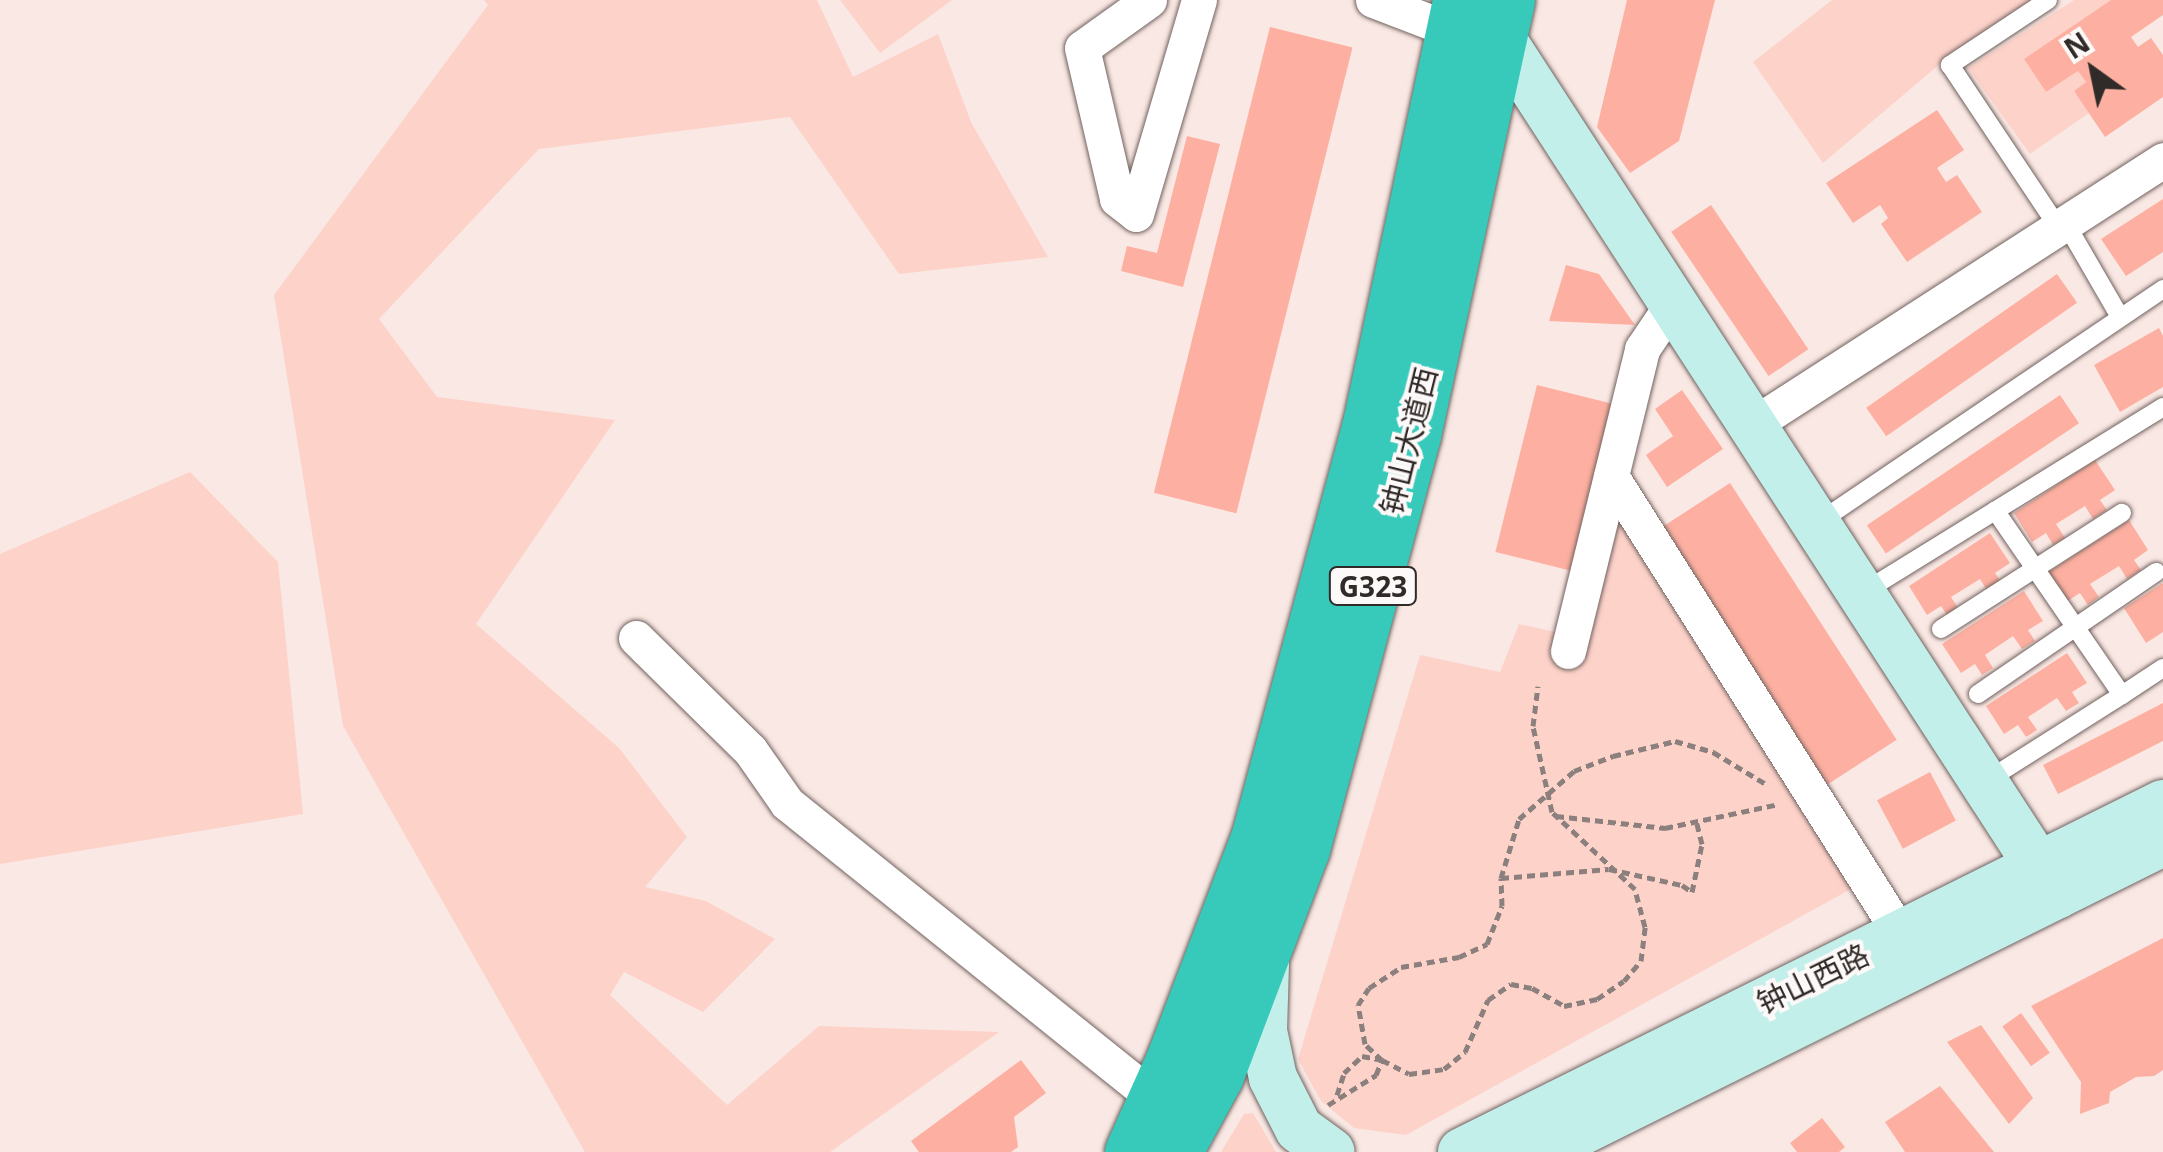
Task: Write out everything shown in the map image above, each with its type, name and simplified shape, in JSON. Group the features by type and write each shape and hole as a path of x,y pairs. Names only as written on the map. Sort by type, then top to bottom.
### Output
{"highway":[{"name":"钟山大道西","path":"1174,1152 1216,1076 1302,848 1413,435 1480,17"},
{"name":"钟山大道西","path":"1132,1152 1259,835 1480,17"}],"main road":[{"path":"1480,17 1673,303 2048,880"},
{"name":"钟山西路","path":"1539,1152 2048,880 2163,804"},
{"name":"钟山西路","path":"1462,1152 1901,935 2163,842"},
{"path":"1265,946 1263,1031 1272,1078 1315,1140"}],"street":[{"path":"1149,0 1082,48 1117,199 1136,214 1199,0"},
{"path":"1373,0 1480,17"},
{"path":"1752,425 2163,160"},
{"path":"1568,652 1642,349 1673,303"},
{"path":"1611,476 1901,935"},
{"path":"636,638 750,750 788,803 1156,1099"}],"lane":[{"path":"2048,0 1950,64 2062,224 2120,318"},
{"path":"1816,524 2163,289"},
{"path":"1862,593 2163,407"},
{"path":"1995,510 2122,695"},
{"path":"1940,629 2122,513"},
{"path":"1978,694 2156,572"},
{"path":"1984,782 2163,668"}],"path":[{"path":"1538,686 1532,726 1546,790 1556,816 1635,889 1645,926 1641,961 1624,980 1597,999 1564,1006 1532,988 1512,984 1488,1000 1466,1052 1444,1069 1409,1074 1382,1060 1365,1044 1358,1005 1369,988 1401,967 1459,958 1487,944 1502,906 1500,878 1519,819 1546,790 1574,771 1639,748 1675,741 1712,752 1772,787"},
{"path":"1556,816 1665,828 1780,806 1776,797"},
{"path":"1500,878 1609,869 1682,885 1692,892 1702,844 1697,824"},
{"path":"1315,1140 1344,1073 1362,1056 1382,1060"},
{"path":"1336,1098 1376,1075 1382,1060"}],"shaded area":[{"path":"484,0 817,0 853,77 938,34 971,122 1048,257 899,274 790,117 539,149 379,319 437,397 615,420 476,624 619,748 687,837 645,887 706,901 775,939 703,1012 624,972 610,995 727,1105 819,1026 999,1032 830,1152 585,1152 343,726 274,295 488,5"},
{"path":"840,0 952,0 880,53"},
{"path":"1832,0 2034,0 1947,58 1823,163 1753,62"},
{"path":"2074,0 2111,0 2024,59 2046,92 2078,71 2086,82 2074,91 2089,113 2030,154 1968,68"},
{"path":"190,472 278,562 303,814 0,864 0,554"},
{"path":"1612,510 1860,884 1406,1135 1354,1128 1321,1101 1298,1059 1420,655 1500,672 1519,624 1582,638"},
{"path":"1253,1113 1276,1152 1221,1152 1244,1114"}],"building":[{"path":"1627,0 1715,0 1679,141 1630,173 1597,127"},
{"path":"2111,0 2163,0 2163,15 2131,37 2138,47 2151,38 2163,55 2163,97 2105,137 2074,91 2086,82 2078,71 2046,92 2024,59"},
{"path":"1270,27 1352,48 1236,513 1154,493"},
{"path":"1937,110 1964,150 1937,168 1946,182 1957,175 1982,212 1907,262 1881,224 1888,218 1880,205 1853,223 1826,183"},
{"path":"1187,136 1220,144 1183,287 1121,271 1127,246 1157,253"},
{"path":"2163,199 2163,252 2126,276 2101,239"},
{"path":"1711,205 1808,349 1769,376 1671,232"},
{"path":"1566,265 1599,274 1635,325 1549,321"},
{"path":"2057,274 2077,303 1886,436 1866,408"},
{"path":"2159,328 2163,336 2163,387 2120,412 2094,365"},
{"path":"1537,385 1619,406 1578,572 1495,552"},
{"path":"1682,390 1723,449 1667,487 1646,455 1673,436 1655,409"},
{"path":"2060,395 2079,423 1886,553 1867,525"},
{"path":"2095,460 2115,490 2100,500 2107,510 2093,519 2085,506 2056,524 2065,538 2053,545 2046,533 2032,542 2014,513"},
{"path":"1730,483 1897,740 1820,790 1653,533"},
{"path":"2129,520 2148,550 2134,560 2141,570 2127,579 2119,566 2090,584 2099,597 2088,605 2080,593 2066,602 2047,573"},
{"path":"1990,533 2010,563 1995,573 2002,583 1988,592 1980,579 1951,597 1960,611 1949,618 1941,606 1927,615 1909,586"},
{"path":"2163,583 2163,632 2146,643 2124,608"},
{"path":"2024,591 2043,621 2028,630 2035,641 2022,649 2013,636 1985,655 1993,668 1982,675 1975,664 1961,673 1942,644"},
{"path":"2067,653 2087,683 2072,692 2079,703 2066,711 2057,698 2028,717 2037,730 2026,737 2018,725 2004,734 1986,706"},
{"path":"2163,703 2163,741 2058,794 2043,765"},
{"path":"1930,772 1956,821 1903,849 1877,800"},
{"path":"2163,938 2163,1070 2154,1076 2136,1077 2110,1092 2109,1103 2080,1114 2081,1082 2031,1006"},
{"path":"2021,1013 2050,1053 2031,1066 2002,1027"},
{"path":"1981,1025 2033,1098 2009,1124 1947,1042"},
{"path":"1021,1060 1046,1093 1014,1117 1018,1147 1011,1152 919,1152 911,1141"},
{"path":"1940,1086 1994,1152 1905,1152 1885,1122"},
{"path":"1822,1118 1845,1147 1839,1152 1797,1152 1790,1143"}]}
